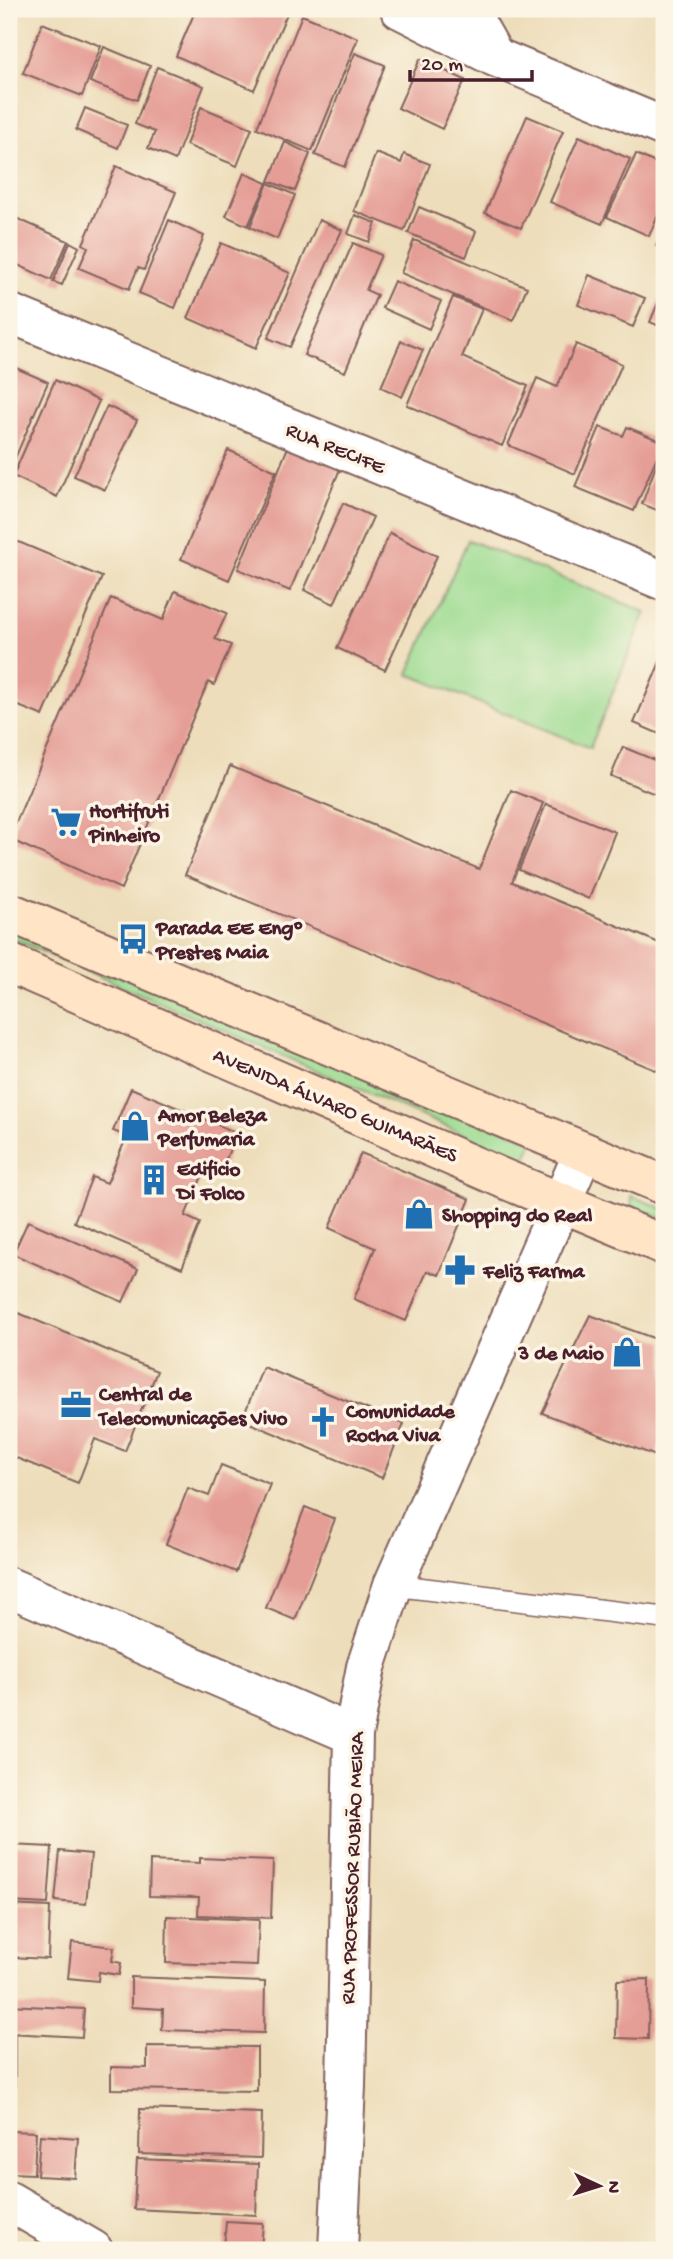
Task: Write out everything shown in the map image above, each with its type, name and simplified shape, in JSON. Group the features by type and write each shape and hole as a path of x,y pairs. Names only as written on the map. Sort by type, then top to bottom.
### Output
{"street":[{"path":"400,9 495,57 664,127"},
{"path":"468,9 495,57"},
{"name":"RUA RECIFE","path":"9,313 664,581"},
{"path":"9,912 664,1185"},
{"name":"AVENIDA ÁLVARO GUIMARÃES","path":"9,963 664,1244"},
{"name":"RUA PROFESSOR RUBIÃO MEIRA","path":"338,2250 346,2086 353,1735 366,1667 393,1585 564,1202 583,1153"},
{"path":"9,1587 353,1735"},
{"path":"9,2202 93,2250"}],"lane":[{"path":"393,1585 664,1618"}],"green space":[{"path":"468,540 646,612 590,748 408,674"},
{"path":"9,924 533,1141 525,1161 9,937"},
{"path":"631,1196 664,1209 664,1219 632,1206"}],"building":[{"path":"196,9 289,9 254,90 176,56"},
{"path":"302,15 358,38 312,151 257,128"},
{"path":"42,23 101,46 82,96 23,73"},
{"path":"104,47 150,66 137,100 90,82"},
{"path":"355,53 385,65 345,167 315,155"},
{"path":"420,59 465,80 442,129 398,108"},
{"path":"157,67 204,86 175,160 148,148 155,132 135,124"},
{"path":"201,107 252,128 237,166 186,145"},
{"path":"85,108 127,125 118,148 76,130"},
{"path":"527,116 563,131 521,228 485,213"},
{"path":"579,136 630,159 602,224 550,202"},
{"path":"285,142 310,154 295,191 269,181"},
{"path":"376,153 401,163 404,154 430,164 404,231 354,211"},
{"path":"636,154 664,167 664,202 649,236 607,217"},
{"path":"116,166 176,192 144,270 138,268 129,289 79,268 88,247 83,244"},
{"path":"244,173 267,183 248,226 226,216"},
{"path":"268,183 295,195 277,239 250,227"},
{"path":"419,207 476,231 466,257 408,233"},
{"path":"9,215 68,241 51,280 9,261"},
{"path":"355,215 376,223 369,242 348,234"},
{"path":"169,220 204,236 175,308 139,293"},
{"path":"319,220 342,230 290,347 268,338"},
{"path":"664,227 664,249 656,246"},
{"path":"414,240 527,287 513,320 401,273"},
{"path":"70,242 79,247 62,285 53,282"},
{"path":"221,243 290,273 256,348 188,318"},
{"path":"353,243 381,255 366,290 377,295 345,372 304,355"},
{"path":"589,275 645,298 633,327 578,305"},
{"path":"394,281 441,301 429,329 382,308"},
{"path":"664,289 664,328 650,322"},
{"path":"453,297 482,309 462,357 528,386 502,446 407,405"},
{"path":"401,341 423,350 402,397 381,387"},
{"path":"576,344 622,364 575,474 508,445 537,378 557,387"},
{"path":"9,365 48,382 9,472"},
{"path":"55,380 99,401 57,497 13,476"},
{"path":"107,406 137,420 105,490 74,476"},
{"path":"600,427 623,436 627,427 663,442 634,511 575,487"},
{"path":"288,447 340,469 290,591 238,569"},
{"path":"228,450 276,471 229,580 181,559"},
{"path":"659,457 664,460 664,513 642,504"},
{"path":"343,503 373,517 334,604 304,590"},
{"path":"390,533 437,556 385,670 337,648"},
{"path":"9,538 102,577 43,716 9,702"},
{"path":"175,591 227,613 215,639 231,645 214,685 208,682 121,889 9,839 111,598 163,620"},
{"path":"664,653 664,736 634,723"},
{"path":"623,747 664,764 664,785 660,796 611,776"},
{"path":"230,766 479,869 511,790 543,803 512,882 664,945 664,1056 658,1071 185,875"},
{"path":"546,804 615,832 589,899 519,870"},
{"name":"Edificio Di Folco","path":"131,1088 237,1133 219,1175 205,1169 185,1216 200,1223 182,1268 74,1222 92,1177 107,1183 127,1136 113,1131"},
{"path":"361,1153 470,1199 439,1275 427,1271 406,1321 354,1299 375,1248 329,1228"},
{"path":"28,1221 138,1269 123,1302 13,1254"},
{"name":"Central de Telecomunicações Vivo","path":"9,1309 157,1371 125,1451 95,1439 78,1483 9,1455"},
{"path":"590,1315 664,1342 664,1435 656,1456 542,1413"},
{"name":"Comunidade Rocha Viva","path":"263,1367 404,1424 382,1478 242,1420"},
{"path":"221,1465 270,1484 236,1572 166,1544 188,1488 209,1496"},
{"path":"305,1507 335,1519 295,1620 266,1608"},
{"path":"9,1845 52,1847 48,1904 9,1902"},
{"path":"60,1851 91,1854 86,1904 55,1901"},
{"path":"200,1858 273,1861 271,1918 198,1915 199,1897 149,1896 150,1861 200,1863"},
{"path":"9,1905 50,1907 48,1959 9,1957"},
{"path":"167,1916 259,1920 257,1966 166,1963"},
{"path":"72,1942 114,1947 112,1961 121,1963 119,1975 99,1972 98,1981 68,1978"},
{"path":"131,1977 265,1982 264,2033 162,2030 163,2009 131,2007"},
{"path":"649,1979 648,2039 616,2038 617,1980"},
{"path":"9,2005 84,2009 82,2037 9,2033"},
{"path":"9,2035 15,2035 15,2085 9,2085"},
{"path":"147,2046 257,2047 257,2091 111,2089 111,2067 147,2068"},
{"path":"140,2109 262,2113 261,2158 139,2154"},
{"path":"9,2131 36,2132 34,2174 9,2173"},
{"path":"40,2135 78,2138 75,2178 37,2176"},
{"path":"137,2159 258,2164 256,2215 134,2209"},
{"path":"226,2221 263,2223 261,2250 224,2250"}],"place":[{"name":"Hortifruti Pinheiro","path":"66,822"},
{"name":"Parada EE Engº Prestes Maia","path":"133,939"},
{"name":"Amor Beleza Perfumaria","path":"135,1126"},
{"name":"Edificio Di Folco","path":"154,1180"},
{"name":"Shopping do Real","path":"419,1214"},
{"name":"Feliz Farma","path":"460,1270"},
{"name":"3 de Maio","path":"627,1352"},
{"name":"Central de Telecomunicações Vivo","path":"76,1405"},
{"name":"Comunidade Rocha Viva","path":"323,1422"}]}
